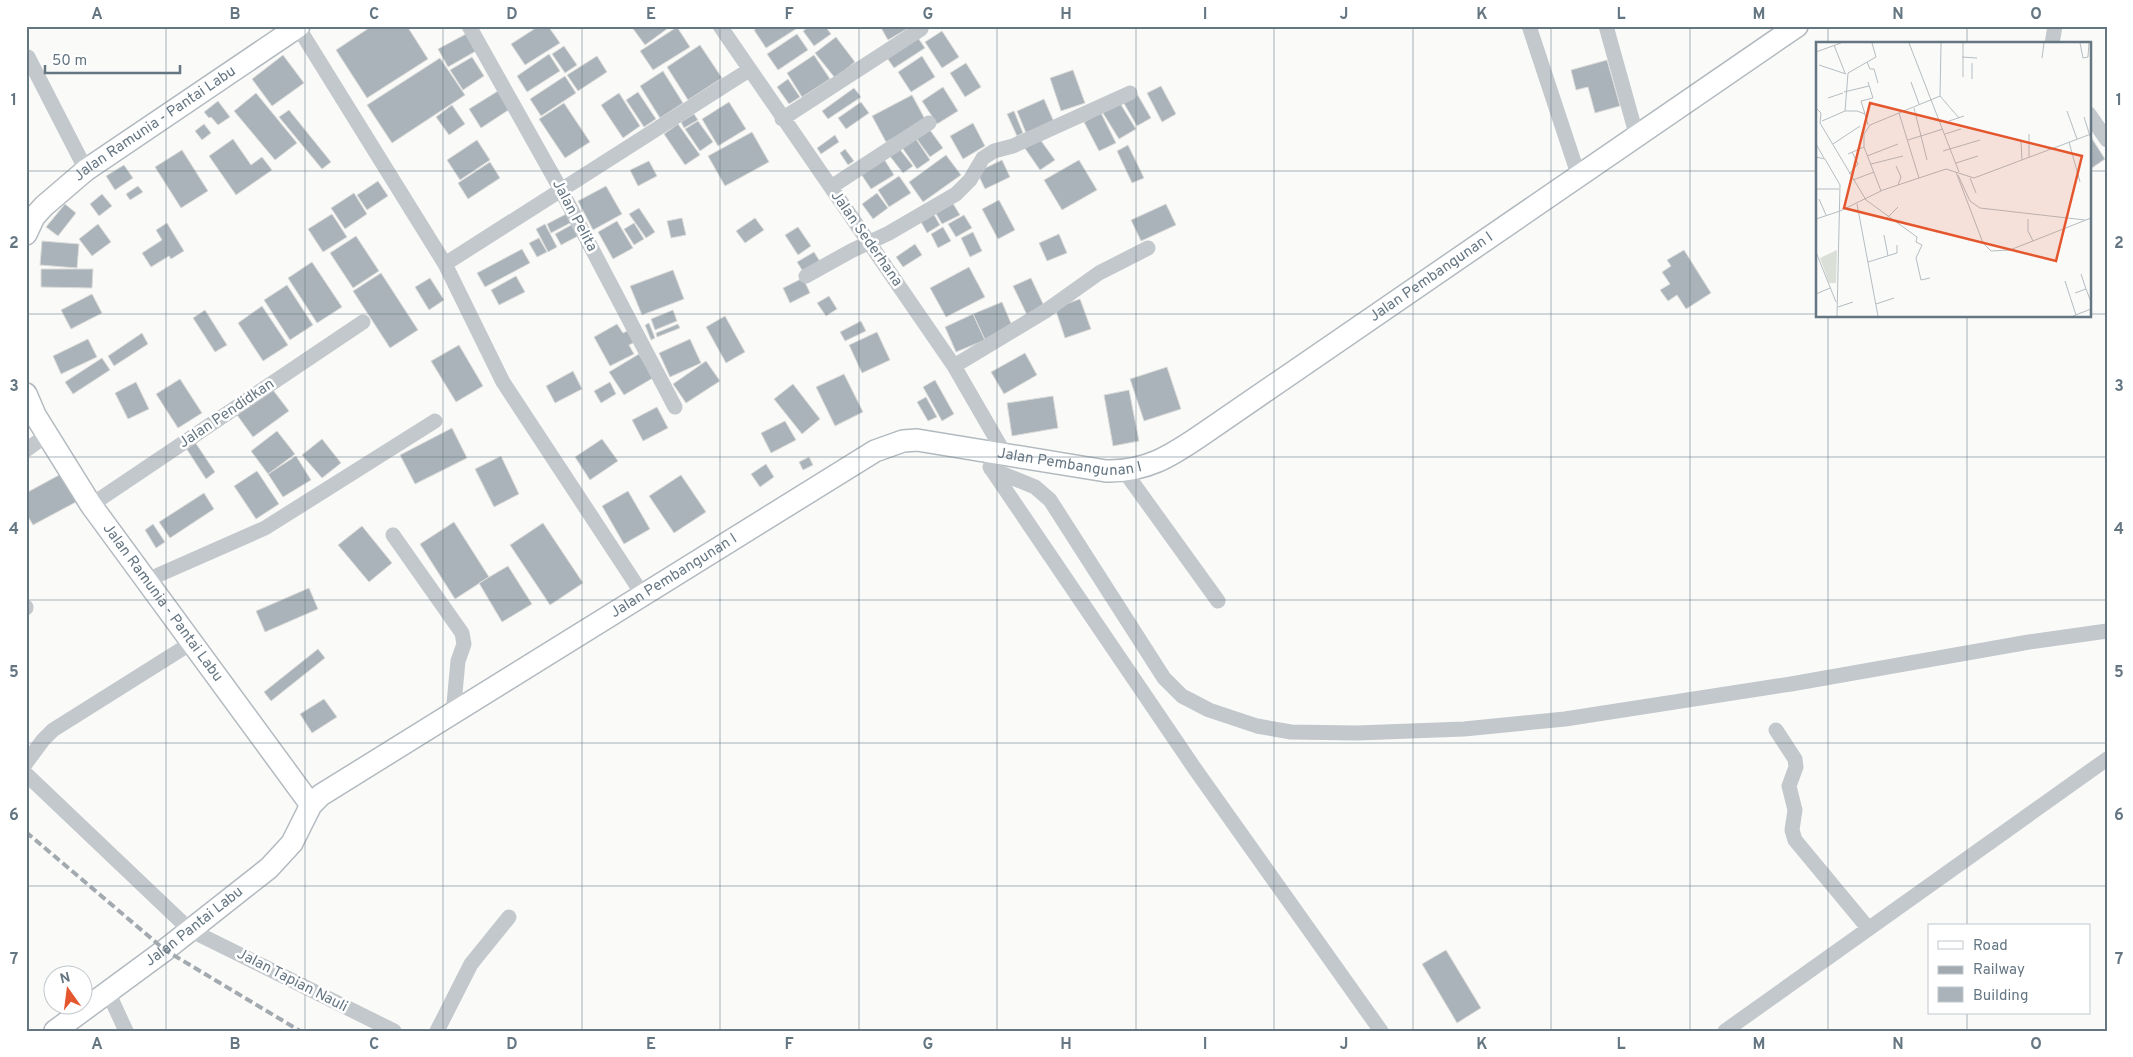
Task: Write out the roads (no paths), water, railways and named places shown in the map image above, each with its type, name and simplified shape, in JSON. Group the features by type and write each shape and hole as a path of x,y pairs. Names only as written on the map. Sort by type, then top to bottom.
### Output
{"main road":[{"name":"Jalan Pembangunan I","path":"311,804 340,782 453,714 874,451 903,441 917,440 977,450 998,462 1125,472 1158,462 1182,448 1579,178 1797,26"},
{"name":"Jalan Ramunia - Pantai Labu","path":"29,219 86,170 298,27"},
{"name":"Jalan Ramunia - Pantai Labu","path":"26,394 35,415 91,506 311,804"},
{"name":"Jalan Pantai Labu","path":"55,1031 269,868 292,843 311,804"}],"street":[{"name":"Jalan Pelita","path":"469,26 561,190 675,407"},
{"name":"Jalan Sederhana","path":"720,26 782,119 954,366 998,462 1195,769 1381,1031"},
{"path":"1529,26 1579,178"},
{"path":"1606,26 1636,137"},
{"path":"2052,42 2055,26"},
{"path":"298,27 445,264 503,382 643,595"},
{"path":"782,119 921,29"},
{"path":"28,57 86,170"},
{"path":"445,264 749,70"},
{"path":"806,276 956,194 970,180 982,158 994,151 1013,146 1130,93"},
{"path":"2090,115 2107,140"},
{"path":"831,187 929,123"},
{"path":"954,366 1047,310 1099,272 1148,248"},
{"name":"Jalan Pendidkan","path":"91,506 363,322"},
{"path":"147,580 265,528 435,421"},
{"path":"26,450 47,435"},
{"path":"998,462 1035,487 1050,500 1164,678 1182,696 1230,718 1291,732 1357,733 1464,729 1565,719 1791,684 2029,642 2107,631"},
{"path":"1125,472 1218,601"},
{"path":"393,535 462,633 464,644 458,660 453,714"},
{"path":"26,763 53,730 193,642"},
{"path":"1776,730 1793,755 1796,763 1789,786 1795,810 1792,830 1795,840 1868,928"},
{"path":"1725,1031 2107,759"},
{"name":"Jalan Tapian Nauli","path":"26,774 190,930 394,1031"},
{"path":"437,1031 471,964 509,917"},
{"path":"108,992 126,1031"}],"railway":[{"path":"26,832 165,950 300,1031"}]}
